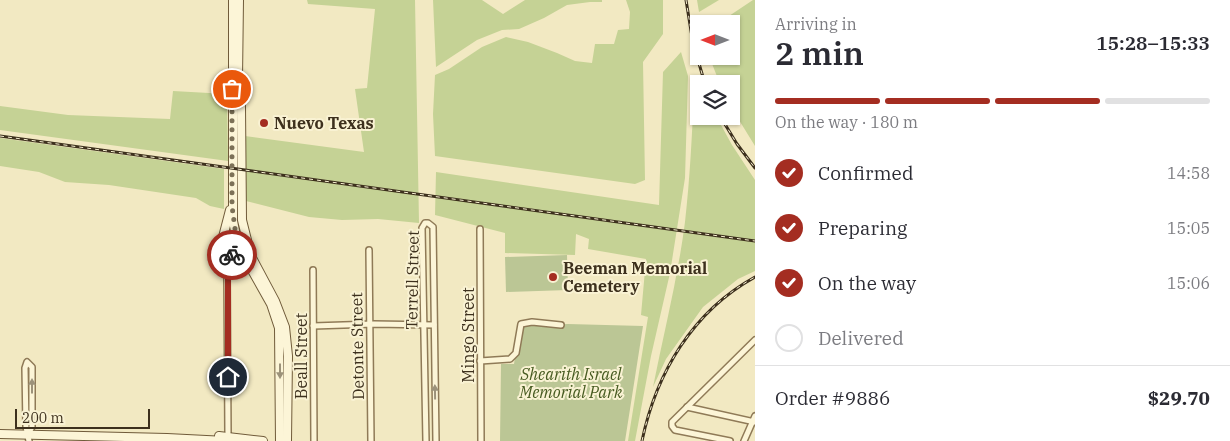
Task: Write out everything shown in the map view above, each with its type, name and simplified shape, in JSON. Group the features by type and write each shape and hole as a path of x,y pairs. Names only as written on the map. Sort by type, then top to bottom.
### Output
{"main road":[{"path":"233,0 232,206 236,236 275,301 285,327 288,356 287,441"},
{"path":"239,0 238,78 241,107 241,208 249,259 271,304 279,328 280,441"},
{"path":"232,107 241,107"},
{"path":"222,237 232,206"},
{"path":"0,434 28,438 175,438 263,441"}],"street":[{"name":"Terrell Street","path":"426,441 422,228 424,224 428,223 433,227 436,441"},
{"name":"Mingo Street","path":"480,229 481,441"},
{"path":"227,439 228,270 236,236"},
{"name":"Detonte Street","path":"369,250 371,441"},
{"path":"228,277 237,267 249,259"},
{"name":"Beall Street","path":"313,270 314,441"},
{"path":"480,361 510,359 516,353 521,324 532,322 561,325"},
{"path":"314,326 369,324 434,325"},
{"path":"730,441 675,430 672,422 755,340"},
{"path":"28,362 32,368 32,427 28,438 26,427 25,368 28,362"},
{"path":"687,408 753,421"},
{"path":"744,441 755,416"}],"green space":[{"path":"307,0 415,0 419,223 378,219 342,220 309,217 246,201 245,136 364,152 355,89 367,88 375,9 308,4"},
{"path":"433,0 482,0 503,14 525,0 602,0 602,2 567,5 519,29 502,30 477,40 436,67"},
{"path":"626,0 663,0 663,34 643,62 645,180 635,184 435,156 433,114 435,75 449,69 482,47 506,37 528,42 575,61 592,63 595,44 614,44 618,30 629,29 630,12"},
{"path":"697,0 719,0 699,12"},
{"path":"755,0 755,146 740,122 740,75 716,75 713,65 740,65 740,15 730,15"},
{"path":"681,52 688,76 685,178 670,273 651,356 635,441 628,441 648,317 641,315 646,259 588,249 589,239 576,234 575,255 505,253 505,233 435,215 436,172 659,205 663,72"},
{"path":"173,91 227,94 228,161 0,130 0,106 68,115 170,119"},
{"path":"692,125 721,125 755,180 755,271 738,279 703,307 666,359 653,387 675,284 685,222"},
{"path":"0,138 224,169 224,209 210,206 196,198 109,185 65,182 39,172 0,166"},
{"path":"567,255 568,290 506,292 505,257"},
{"name":"Shearith Israel Memorial Park","path":"568,324 643,326 625,441 500,441 501,364 514,364 520,326"}],"railway":[{"path":"686,0 693,43 702,75"},
{"path":"725,125 755,168"},
{"path":"0,136 755,241"},
{"path":"642,441 657,391 680,346 713,307 755,277"}],"way so far":[{"path":"232,89 232,206 236,236 232,255"}],"place":[{"name":"Nuevo Texas","path":"264,123"},
{"name":"Beeman Memorial Cemetery","path":"553,277"}],"route":[{"path":"228,377 228,270 232,255"}]}
